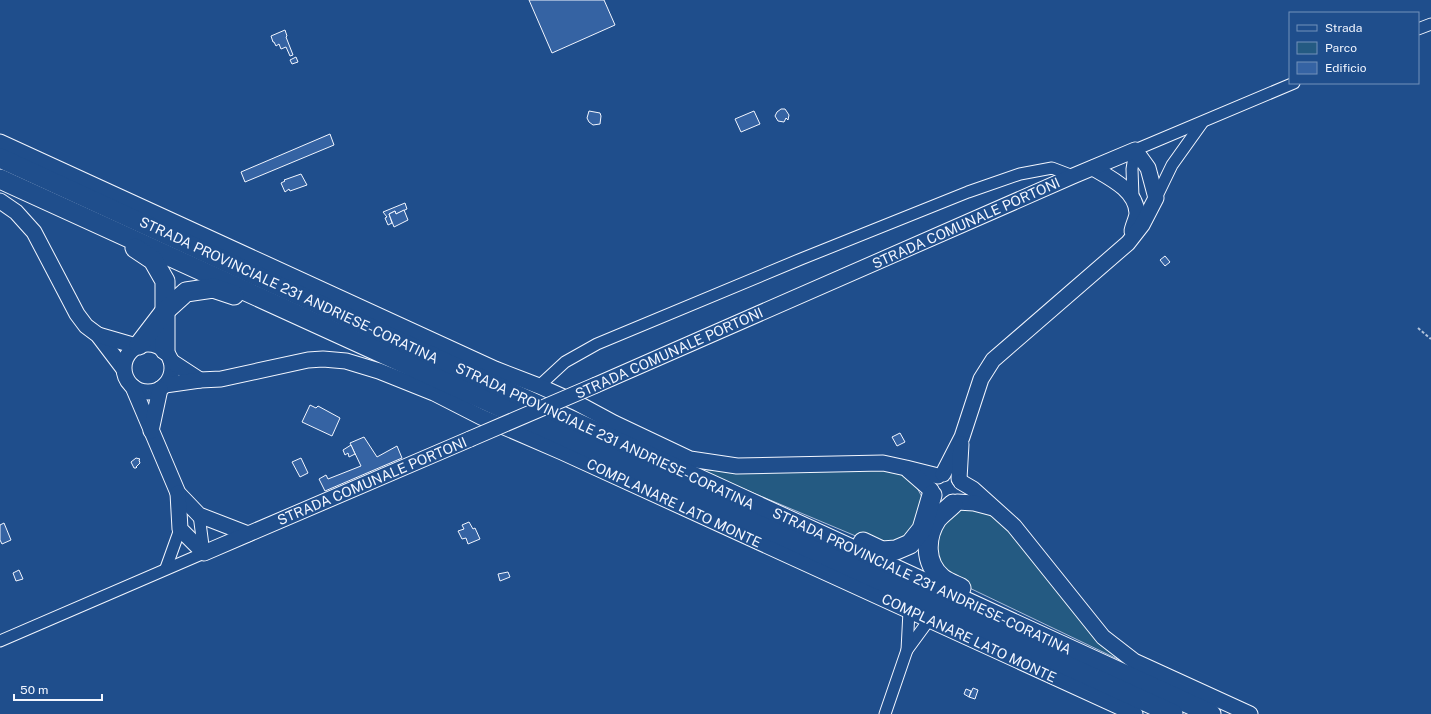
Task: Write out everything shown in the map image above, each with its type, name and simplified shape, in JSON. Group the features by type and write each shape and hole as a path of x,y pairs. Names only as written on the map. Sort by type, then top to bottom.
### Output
{"highway":[{"name":"STRADA PROVINCIALE 231 ANDRIESE-CORATINA","path":"0,158 1211,714"},
{"name":"STRADA PROVINCIALE 231 ANDRIESE-CORATINA","path":"0,179 1173,714"},
{"path":"29,192 89,228 139,250 152,260 165,281 168,356"},
{"path":"137,346 165,311 186,292 213,288 224,291 283,316 338,333"},
{"path":"771,512 803,517 882,551 896,550 910,544 922,529 932,493"},
{"path":"955,503 938,518 930,532 928,548 931,563 942,578 1016,614 1036,634"}],"street":[{"path":"1419,29 1431,24"},
{"name":"STRADA COMUNALE PORTONI","path":"0,641 166,568 596,385 1073,176 1292,84"},
{"path":"932,493 934,480 940,475 962,437 981,379 993,360 1128,243 1142,225 1172,165 1202,122"},
{"path":"0,142 495,369 577,403 681,456 700,462 737,466 883,463 940,475 952,474 973,489 1014,526 1103,637 1134,661 1250,714"},
{"path":"1135,150 1148,168 1156,198"},
{"path":"1128,243 1137,213 1133,197 1132,169 1135,150"},
{"path":"539,386 565,362 597,344 823,250 968,192 1020,174 1052,168 1073,176"},
{"path":"1093,168 1116,182 1133,197"},
{"path":"0,201 16,212 34,232 77,314 86,326 98,335 123,368 126,378 133,387 178,493 199,515 248,534"},
{"path":"98,335 137,346 153,344 200,380"},
{"path":"123,368 127,355 137,346"},
{"path":"151,431 163,387 172,374 168,356"},
{"name":"COMPLANARE LATO MONTE","path":"163,387 200,380 221,380 300,361 315,359 342,361 368,367 434,393 481,417 562,452 1135,714"},
{"path":"133,387 143,392 155,391 163,387"},
{"path":"955,503 962,495 963,490 960,481 962,437"},
{"path":"906,468 932,493 938,503 948,505 955,503 974,503 995,509"},
{"path":"166,568 180,529 178,493"},
{"path":"199,515 204,553"},
{"path":"180,529 204,553"},
{"path":"885,714 907,650 909,611"},
{"path":"907,650 929,620"}],"path":[{"path":"1418,328 1431,339"}],"green space":[{"path":"689,466 708,470 739,472 882,468 905,474 915,484 922,497 922,512 905,541 870,542"},
{"path":"975,509 994,515 1132,666 957,582 947,573 936,555 935,549 941,529 949,517 959,510"}],"building":[{"path":"529,0 604,0 615,25 552,53"},
{"path":"285,30 293,55 290,56 286,47 281,49 279,44 276,46 271,36"},
{"path":"296,57 298,62 292,64 290,60"},
{"path":"781,109 785,109 789,115 788,120 786,118 784,122 778,121 775,116"},
{"path":"589,111 600,113 600,124 593,125 589,122 587,118"},
{"path":"754,111 760,124 741,132 735,119"},
{"path":"330,134 334,145 245,182 241,172"},
{"path":"301,174 307,185 290,191 289,189 285,192 281,183 285,181 284,180"},
{"path":"405,203 407,209 396,214 395,211 389,214 392,223 388,225 385,218 387,217 383,212"},
{"path":"404,210 408,220 394,227 389,214 395,211 396,214"},
{"path":"1165,256 1170,262 1165,266 1160,260"},
{"path":"310,405 316,408 318,406 340,418 332,436 302,422"},
{"path":"900,433 905,442 897,446 892,437"},
{"path":"364,437 377,457 397,446 402,458 325,491 319,479 326,475 328,479 361,466 350,443"},
{"path":"351,445 355,454 349,457 348,453 345,455 343,450"},
{"path":"136,458 140,459 140,463 136,468 134,468 131,462"},
{"path":"301,458 308,473 300,477 292,462"},
{"path":"469,522 473,529 475,528 480,539 468,544 466,538 462,539 458,531 464,529 462,525"},
{"path":"4,523 11,540 2,544 0,540 0,525"},
{"path":"19,570 23,579 16,581 13,573"},
{"path":"508,572 510,577 500,581 498,574"},
{"path":"973,688 978,690 975,699 969,697"},
{"path":"966,689 971,691 969,697 964,694"}]}
